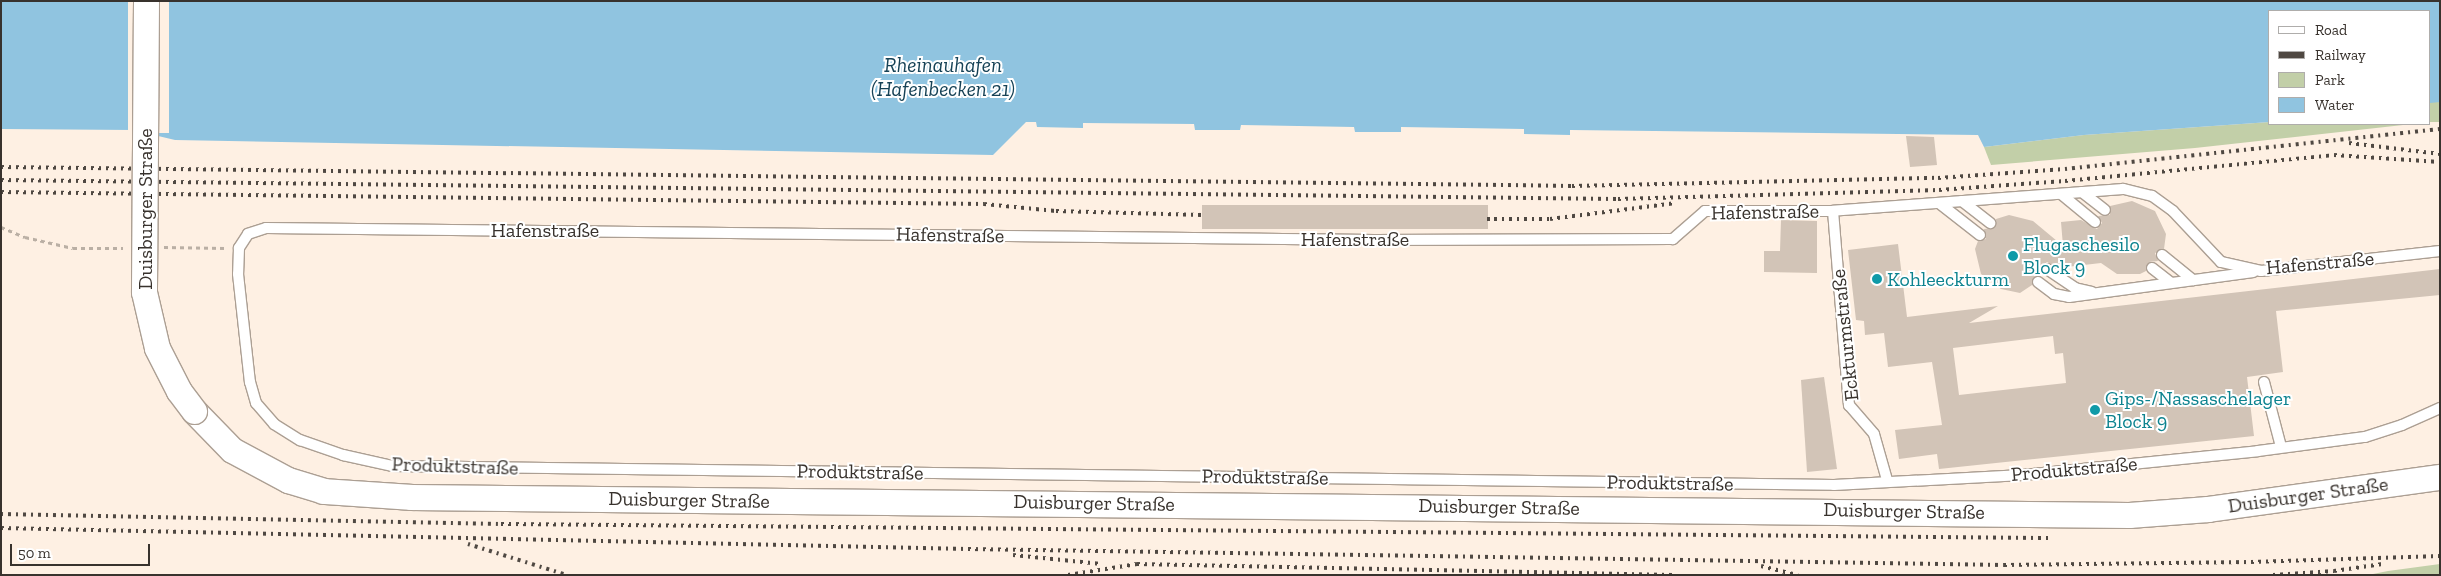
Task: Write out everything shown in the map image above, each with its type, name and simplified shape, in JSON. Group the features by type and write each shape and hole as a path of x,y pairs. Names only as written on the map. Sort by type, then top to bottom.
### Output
{"street":[{"name":"Duisburger Straße","path":"146,1 144,292 158,348 179,391 194,411 232,450 288,480 323,491 411,497 2129,515 2208,509 2440,477"}],"lane":[{"name":"Hafenstraße","path":"238,248 248,234 266,228 1374,240 1673,239 1705,211 1833,211 2123,189 2152,196 2173,211 2221,262 2261,271 2440,251"},
{"path":"2082,192 2105,210"},
{"path":"2061,194 2095,222"},
{"path":"1962,201 1990,223"},
{"path":"1939,203 1980,235"},
{"name":"Eckturmstraße","path":"1833,211 1849,405 1874,434 1887,480"},
{"name":"Produktstraße","path":"238,248 238,274 250,382 256,403 274,424 300,440 343,456 392,466 1834,485 1887,480 2023,475 2365,437 2402,425 2440,408"},
{"path":"2162,255 2193,280"},
{"path":"2152,268 2171,283"},
{"path":"2047,269 2075,288 2098,293"},
{"path":"2038,282 2054,294 2069,297 2261,271"},
{"path":"2264,382 2281,447"}],"path":[{"path":"1,227 25,237 73,248 132,248"},
{"path":"162,247 238,248"}],"green space":[{"path":"2431,102 2440,102 2440,122 2431,122"},
{"path":"2268,122 2268,125 2403,125 2195,148 1991,165 1984,147 2084,135"},
{"path":"2440,564 2440,575 2368,575 2388,571"}],"water":[{"name":"Rheinauhafen (Hafenbecken 21)","path":"1,1 2440,1 2440,102 2431,103 2431,10 2268,10 2268,122 2084,135 1984,147 1978,135 1570,130 1570,135 1524,134 1524,129 1401,127 1401,132 1355,132 1354,127 1241,125 1240,130 1195,130 1194,124 1083,123 1083,128 1037,127 1036,122 1026,122 993,155 175,140 133,130 1,129"}],"pier":[{"path":"128,1 169,1 169,133 128,133"}],"building":[{"path":"1906,136 1934,137 1937,165 1910,167"},
{"path":"2132,201 2155,211 2166,234 2164,249 2155,253 2158,261 2149,262 2146,271 2140,274 2117,274 2101,263 2058,268 2047,262 2040,268 2044,275 2035,276 2032,285 2020,293 2001,289 1981,274 1975,249 1978,241 1986,239 1984,229 1995,228 1996,219 2009,215 2033,221 2063,246 2061,222 2081,220 2097,229 2102,223 2098,216 2110,215 2110,206"},
{"path":"1202,205 1488,205 1488,229 1202,229"},
{"path":"1781,220 1817,221 1817,273 1764,272 1764,251 1780,251"},
{"path":"1898,244 1907,317 1998,306 1969,323 2440,269 2440,295 2276,311 2283,372 2247,377 2254,436 1939,469 1937,454 1899,459 1895,430 1942,425 1932,362 1888,367 1884,333 1865,335 1864,321 1856,320 1848,250","holes":["2053,336 2055,354 2063,353 2066,383 1959,395 1953,348"]},
{"path":"1824,377 1837,469 1807,472 1801,380"}],"railway":[{"path":"1,167 1572,186 1938,178 2065,169 2440,129"},
{"path":"2349,143 2440,154"},
{"path":"1,180 1618,199 1939,190 2065,181 2334,155 2440,162"},
{"path":"1,192 984,204 1056,211 1202,215"},
{"path":"1487,219 1550,219 1676,203"},
{"path":"1,514 501,524 2049,538"},
{"path":"1,528 968,549 2004,565 2251,562 2440,556"},
{"path":"468,544 567,575"},
{"path":"1013,555 1102,564"},
{"path":"1068,575 1137,564 1673,575"},
{"path":"2273,575 2334,571 2382,564"},
{"path":"1761,566 1798,575"}],"place":[{"name":"Flugaschesilo Block 9","path":"2013,256"},
{"name":"Kohleeckturm","path":"1877,279"},
{"name":"Gips-/Nassaschelager Block 9","path":"2095,410"}]}
